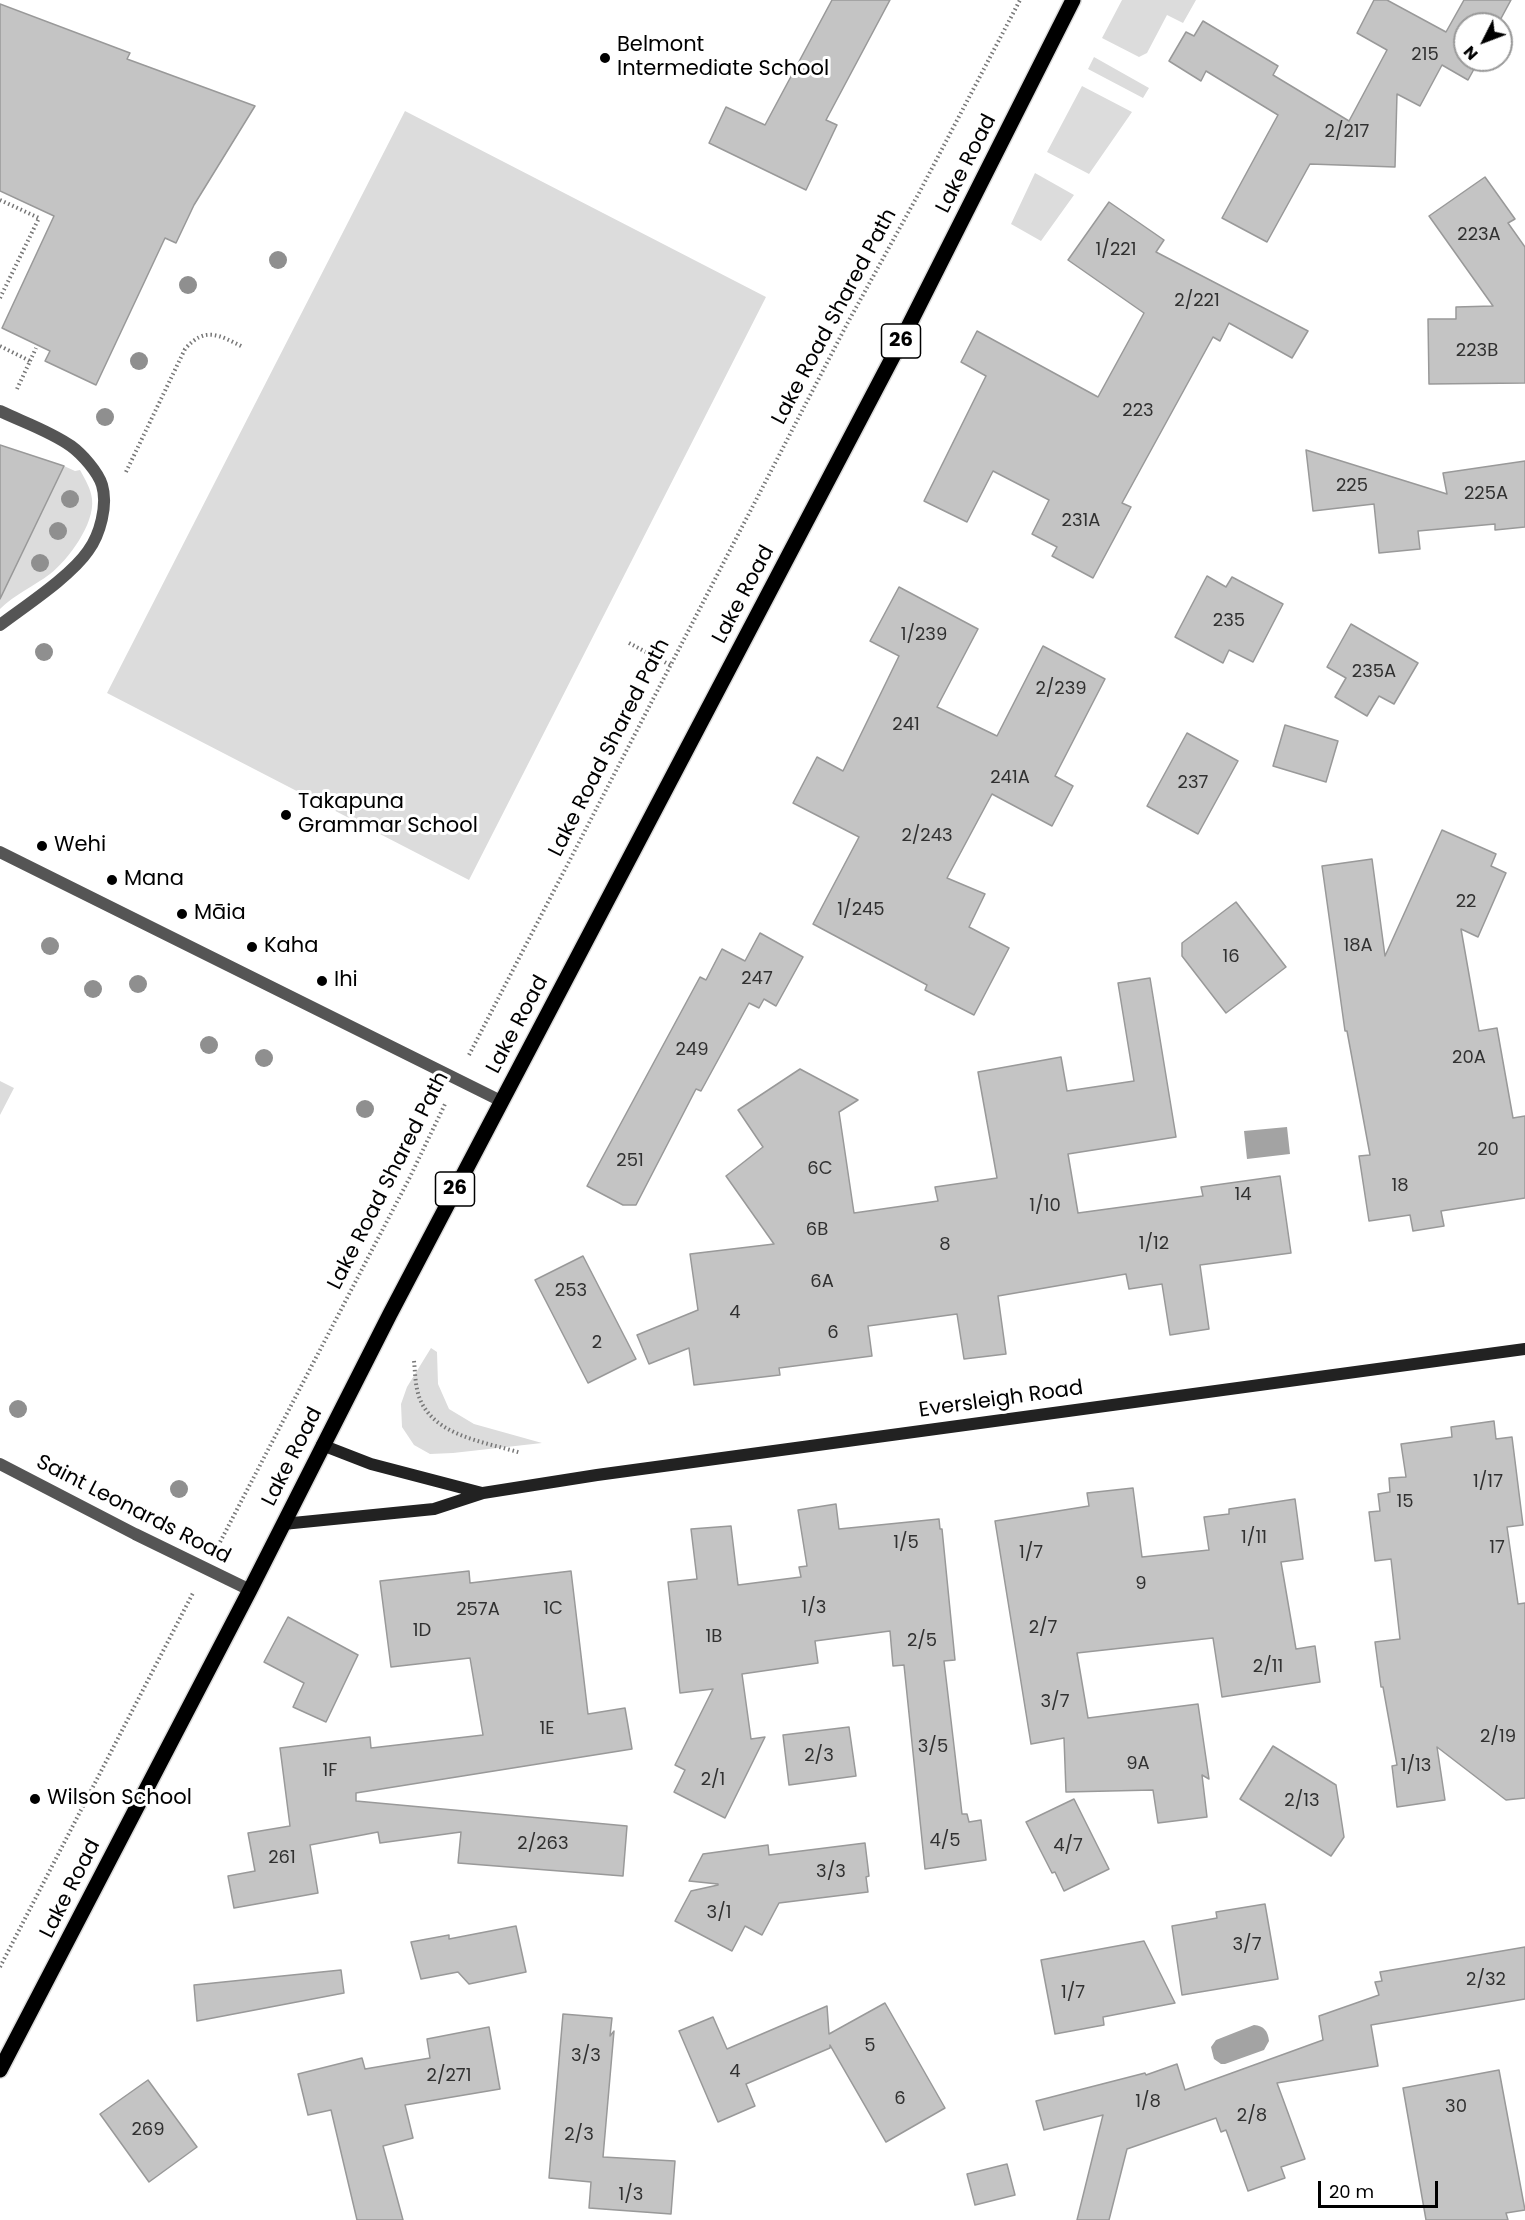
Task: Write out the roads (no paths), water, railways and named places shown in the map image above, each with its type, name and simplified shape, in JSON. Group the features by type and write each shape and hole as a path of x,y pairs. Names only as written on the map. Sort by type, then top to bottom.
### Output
{"main road":[{"name":"Lake Road","path":"0,2070 501,1101 898,347 1073,0"}],"street":[{"path":"0,411 71,446 90,466 102,485 103,507 99,529 89,550 54,584 0,625"},
{"path":"0,852 501,1101"},
{"name":"Eversleigh Road","path":"283,1524 434,1509 483,1493 664,1465 1525,1349"},
{"name":"Eversleigh Road","path":"322,1445 371,1464 483,1493"},
{"name":"Saint Leonards Road","path":"0,1464 250,1590"}],"place":[{"name":"Belmont Intermediate School","path":"605,58"},
{"name":"Takapuna Grammar School","path":"286,815"},
{"name":"Wehi","path":"42,846"},
{"name":"Mana","path":"112,880"},
{"name":"Māia","path":"182,914"},
{"name":"Kaha","path":"252,947"},
{"name":"Ihi","path":"322,981"},
{"name":"Wilson School","path":"35,1799"}]}
